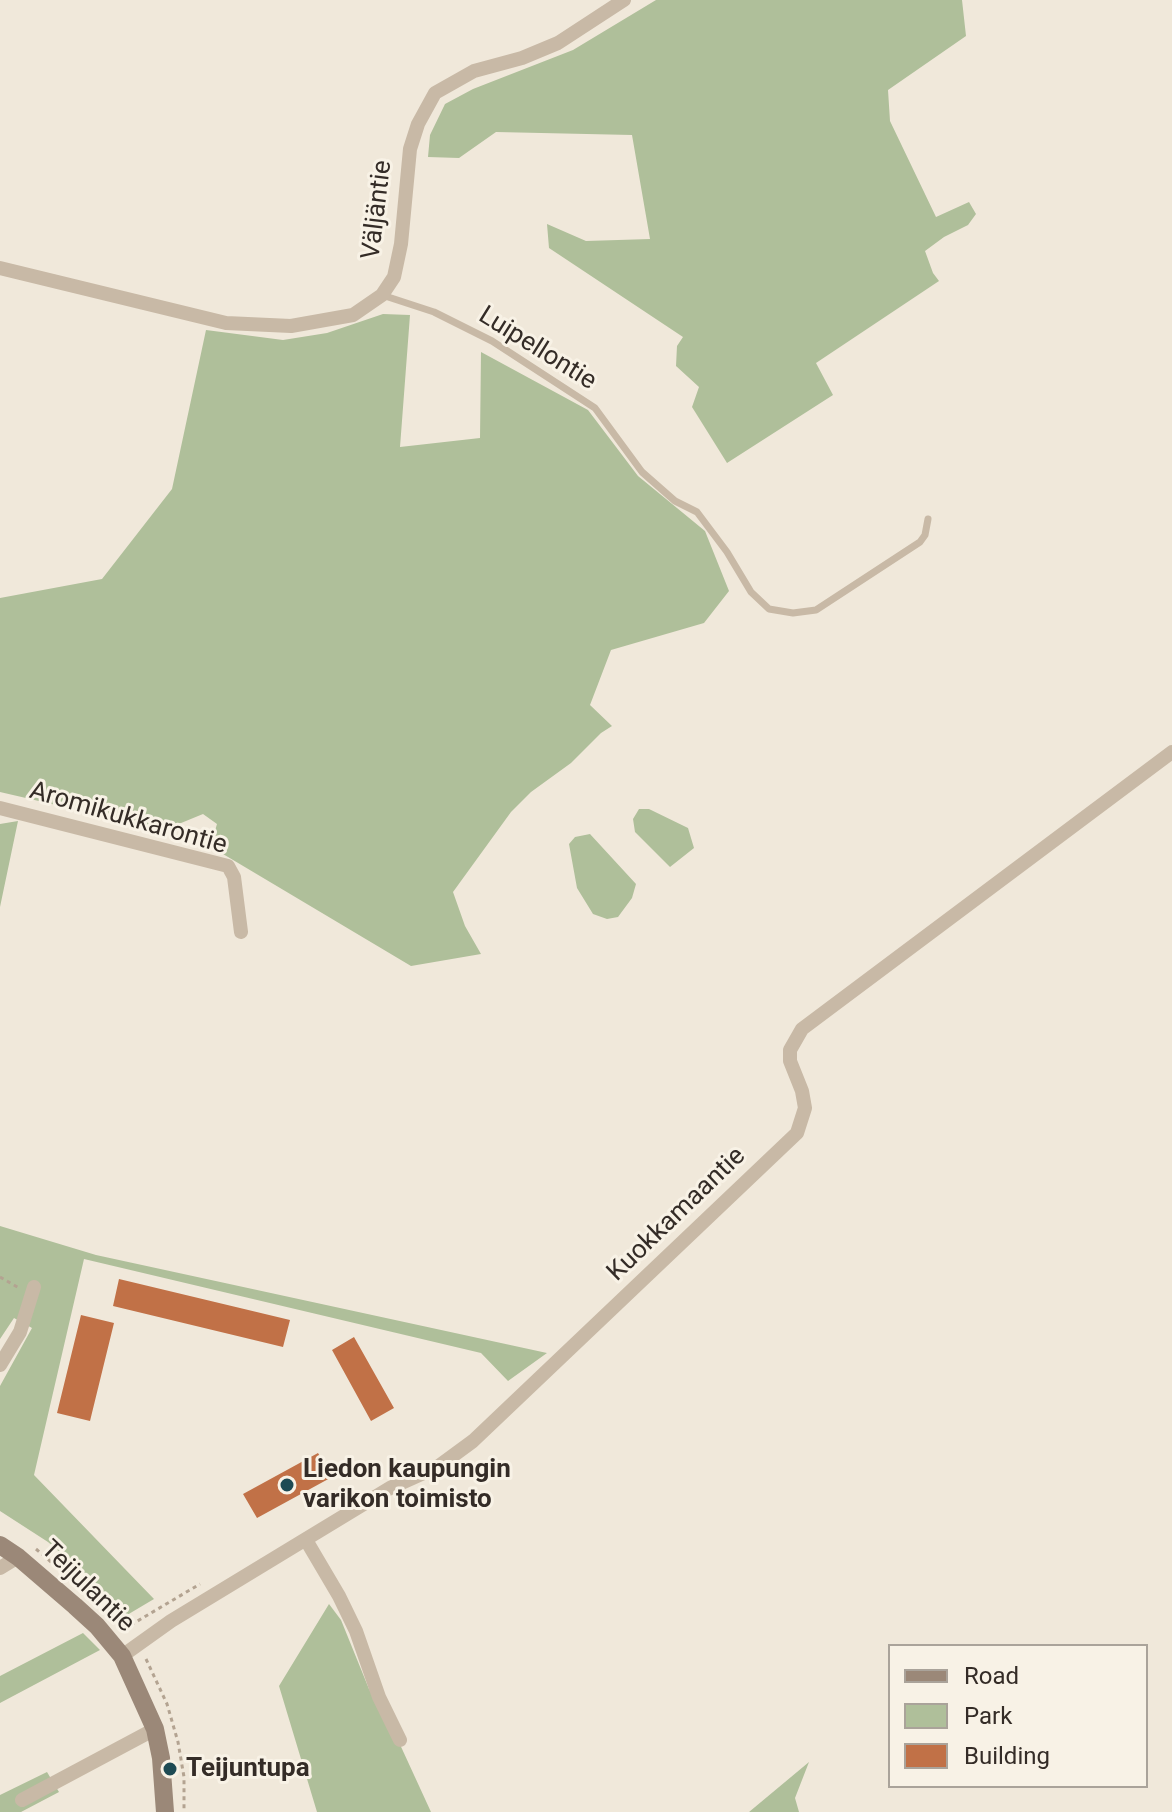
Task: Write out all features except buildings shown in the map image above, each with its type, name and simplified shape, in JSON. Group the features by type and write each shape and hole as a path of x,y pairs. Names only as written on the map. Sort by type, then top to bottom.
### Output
{"street":[{"name":"Väljäntie","path":"0,268 226,323 291,326 353,315 382,295 394,277 401,244 410,149 418,124 435,93 474,71 522,58 558,43 624,0"},
{"name":"Kuokkamaantie","path":"122,1656 171,1621 390,1488 439,1466 473,1441 797,1133 805,1108 802,1091 791,1070 790,1050 802,1029 1172,752"},
{"name":"Aromikukkarontie","path":"0,808 228,866 234,877 241,932"},
{"path":"0,1365 20,1332 34,1287"},
{"path":"306,1540 356,1631 379,1697 400,1740"},
{"name":"Teijulantie","path":"0,1545 97,1626 122,1656 155,1729 161,1758 165,1812"},
{"path":"0,1568 18,1557"},
{"path":"22,1800 155,1729"}],"lane":[{"name":"Luipellontie","path":"382,295 434,312 492,341 595,408 642,472 675,501 697,512 727,552 751,592 769,609 793,613 816,610 920,542 925,535 928,519"}],"green space":[{"path":"656,0 962,0 966,36 888,90 890,121 936,217 969,202 976,214 968,225 925,251 939,281 816,363 833,395 727,463 692,407 699,387 676,366 677,346 683,337 549,248 547,224 586,241 650,239 632,135 496,132 459,158 428,157 430,135 445,104 473,89 573,50"},
{"path":"383,314 410,315 400,447 480,438 481,352 588,410 638,476 705,531 729,591 704,623 611,650 590,705 612,726 511,812 453,892 465,926 481,954 411,966 223,854 211,844 217,824 203,814 164,830 0,792 0,598 102,579 172,489 206,330 283,340 327,333"},
{"path":"639,809 649,809 688,828 694,848 670,867 635,832 633,819"},
{"path":"18,821 0,907 0,824"},
{"path":"590,834 636,884 632,898 618,917 607,919 593,914 577,888 569,844 575,837"},
{"path":"0,1226 96,1255 547,1353 508,1381 481,1353 84,1259 34,1475 154,1599 122,1618 87,1575 48,1542 0,1511 0,1386 32,1328 14,1318 0,1339"},
{"path":"329,1604 341,1620 369,1689 397,1738 431,1812 317,1812 279,1686"},
{"path":"83,1633 100,1650 0,1703 0,1676"},
{"path":"809,1762 795,1798 799,1812 749,1812"},
{"path":"47,1772 59,1792 21,1812 0,1812 0,1795"}],"place":[{"name":"Liedon kaupungin varikon toimisto","path":"287,1485"},
{"name":"Teijuntupa","path":"170,1769"}]}
